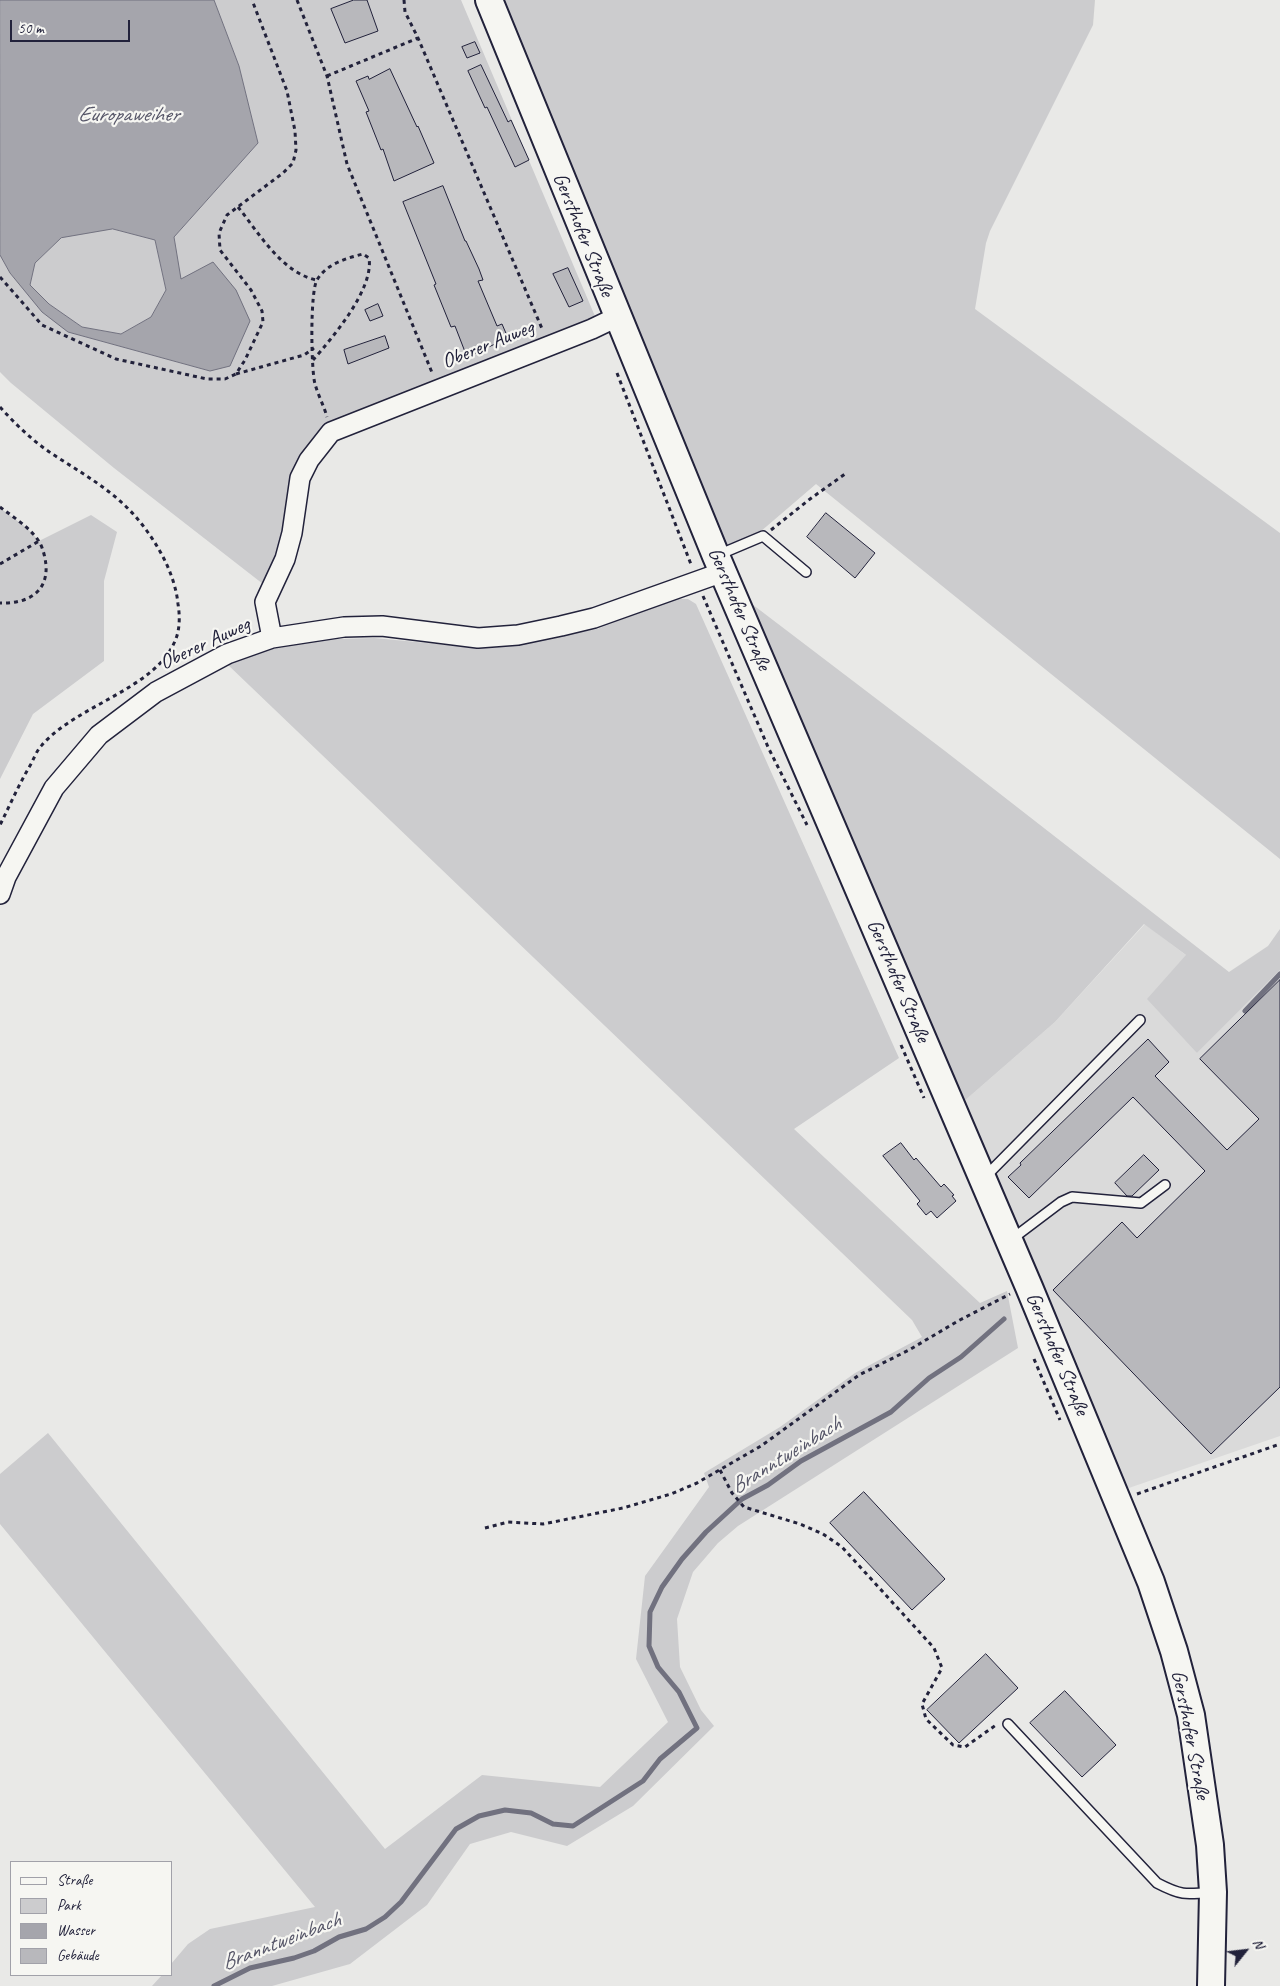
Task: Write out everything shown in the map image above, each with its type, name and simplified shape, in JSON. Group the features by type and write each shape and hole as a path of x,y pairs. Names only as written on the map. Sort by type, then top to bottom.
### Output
{"main road":[{"name":"Gersthofer Straße","path":"488,0 719,564 1010,1242 1151,1582 1174,1651 1191,1715 1210,1845 1213,1892 1211,1986"}],"street":[{"name":"Oberer Auweg","path":"0,894 6,877 54,788 99,735 156,692 189,673 227,654 272,638 265,602 285,558 292,533 300,478 309,460 331,432 617,317"},
{"path":"272,638 336,628 382,626 478,638 518,635 594,618 697,582 719,564"}],"lane":[{"path":"719,564 763,536 806,572"},
{"path":"983,1179 1140,1020"},
{"path":"1010,1242 1061,1202 1072,1197 1140,1202 1165,1185"},
{"path":"1008,1724 1157,1883 1176,1893 1213,1892"}],"path":[{"path":"236,374 246,360 263,322 262,311 251,290 220,250 220,233 227,215 283,173 292,163 296,150 295,131 287,91 252,0"},
{"path":"297,0 327,76 347,164 439,389"},
{"path":"404,0 405,12 418,38 549,345"},
{"path":"327,76 418,38"},
{"path":"238,207 281,260 306,278 316,280"},
{"path":"313,360 330,341 356,303 370,266 369,258 363,254 343,260 329,267 316,280 313,305 313,360 315,384 331,432"},
{"path":"0,277 42,325 116,359 207,380 225,380 236,374 304,355 314,348"},
{"path":"616,370 697,582 768,747 811,833"},
{"path":"0,407 25,432 55,456 101,485 136,517 152,538 164,560 178,594 180,616 176,640 168,656 155,668 126,688 68,722 41,746 22,779 0,825"},
{"path":"763,536 845,474"},
{"path":"0,507 27,528 39,541 45,557 47,574 42,588 30,599 13,603 0,603"},
{"path":"0,564 39,541"},
{"path":"898,1040 921,1094 926,1101"},
{"path":"485,1528 508,1522 543,1524 623,1508 671,1494 697,1483 761,1446 859,1375 909,1350 987,1305 1029,1287"},
{"path":"1033,1355 1062,1426"},
{"path":"1118,1501 1280,1444"},
{"path":"720,1470 732,1492 744,1507 800,1524 823,1534 842,1547 934,1648 942,1668 922,1704 926,1719 953,1745 965,1747 998,1724 1008,1724"}],"shaded area":[{"path":"1145,924 1187,956 1197,1053 1280,970 1280,1436 1123,1490 962,1103 1055,1022"}],"green space":[{"path":"214,0 461,0 597,321 322,435 288,534 263,584 114,468 0,372 0,255 10,273 68,332 210,371 180,279 174,237 258,143 239,66"},
{"path":"503,0 1095,0 1093,25 990,231 986,243 975,309 1280,533 1280,859 816,484 760,532 725,546 628,313"},
{"path":"113,229 155,240 166,290 151,317 121,334 82,327 49,304 30,285 35,263 61,238"},
{"path":"0,508 27,528 39,541 91,515 117,532 104,581 104,661 33,714 0,779"},
{"path":"744,598 945,751 1229,972 1268,946 1280,929 1280,970 1197,1053 1147,999 1186,955 1144,924 1055,1022 962,1103"},
{"path":"676,599 688,599 696,604 899,1058 794,1129 980,1303 1007,1291 1018,1348 738,1526 718,1543 693,1572 677,1619 680,1667 701,1710 714,1726 633,1806 567,1846 511,1832 470,1844 427,1905 350,1964 272,1986 152,1986 161,1976 172,1976 172,1963 188,1944 210,1929 315,1907 0,1524 0,1474 48,1433 385,1849 482,1775 600,1787 668,1722 636,1659 645,1576 709,1487 704,1473 780,1427 855,1373 922,1337 912,1320 226,663 274,647 304,640 374,638 480,648 515,645 597,629"}],"water":[{"name":"Europaweiher","path":"0,0 214,0 239,66 258,143 174,237 181,279 213,262 236,290 250,321 230,366 210,371 68,332 42,312 10,273 0,255","holes":["113,229 155,240 166,290 151,317 121,334 82,327 49,304 30,285 35,263 61,238"]}],"building":[{"path":"354,0 367,0 378,31 345,43 331,9"},
{"path":"475,42 480,53 467,58 462,47"},
{"path":"481,65 508,122 511,120 529,160 515,167 468,71"},
{"path":"390,69 434,163 394,181 383,149 381,150 366,112 369,111 356,81 368,76 369,79"},
{"path":"443,186 465,241 479,269 483,280 478,281 497,326 502,324 508,338 467,357 455,326 451,327 403,202"},
{"path":"568,268 583,301 569,307 553,274"},
{"path":"378,304 383,316 370,321 365,310"},
{"path":"385,336 389,348 348,364 344,350"},
{"path":"826,513 875,553 855,578 807,537"},
{"path":"1280,980 1280,1387 1211,1454 1053,1290 1122,1222 1137,1238 1205,1171 1133,1097 1029,1198 1008,1177 1021,1165 1020,1163 1148,1039 1169,1062 1155,1076 1227,1150 1259,1119 1200,1059"},
{"path":"901,1143 914,1160 916,1158 941,1187 944,1184 954,1195 952,1196 956,1201 937,1218 931,1211 926,1215 917,1204 920,1201 883,1156"},
{"path":"1144,1155 1159,1170 1132,1196 1127,1196 1115,1183"},
{"path":"864,1492 945,1579 912,1610 830,1523"},
{"path":"986,1654 1018,1688 959,1743 927,1710"},
{"path":"1065,1691 1116,1745 1082,1777 1030,1723"}],"waterway":[{"name":"Branntweinbach","path":"1245,1011 1280,974"},
{"name":"Branntweinbach","path":"214,1986 250,1968 294,1958 314,1951 339,1937 366,1929 385,1917 401,1902 456,1829 479,1816 505,1810 531,1813 553,1824 573,1826 643,1781 660,1759 697,1728 679,1692 658,1667 649,1646 650,1612 662,1587 682,1559 706,1532 742,1499 768,1485 801,1461 891,1412 929,1378 961,1357 1004,1319"}]}
